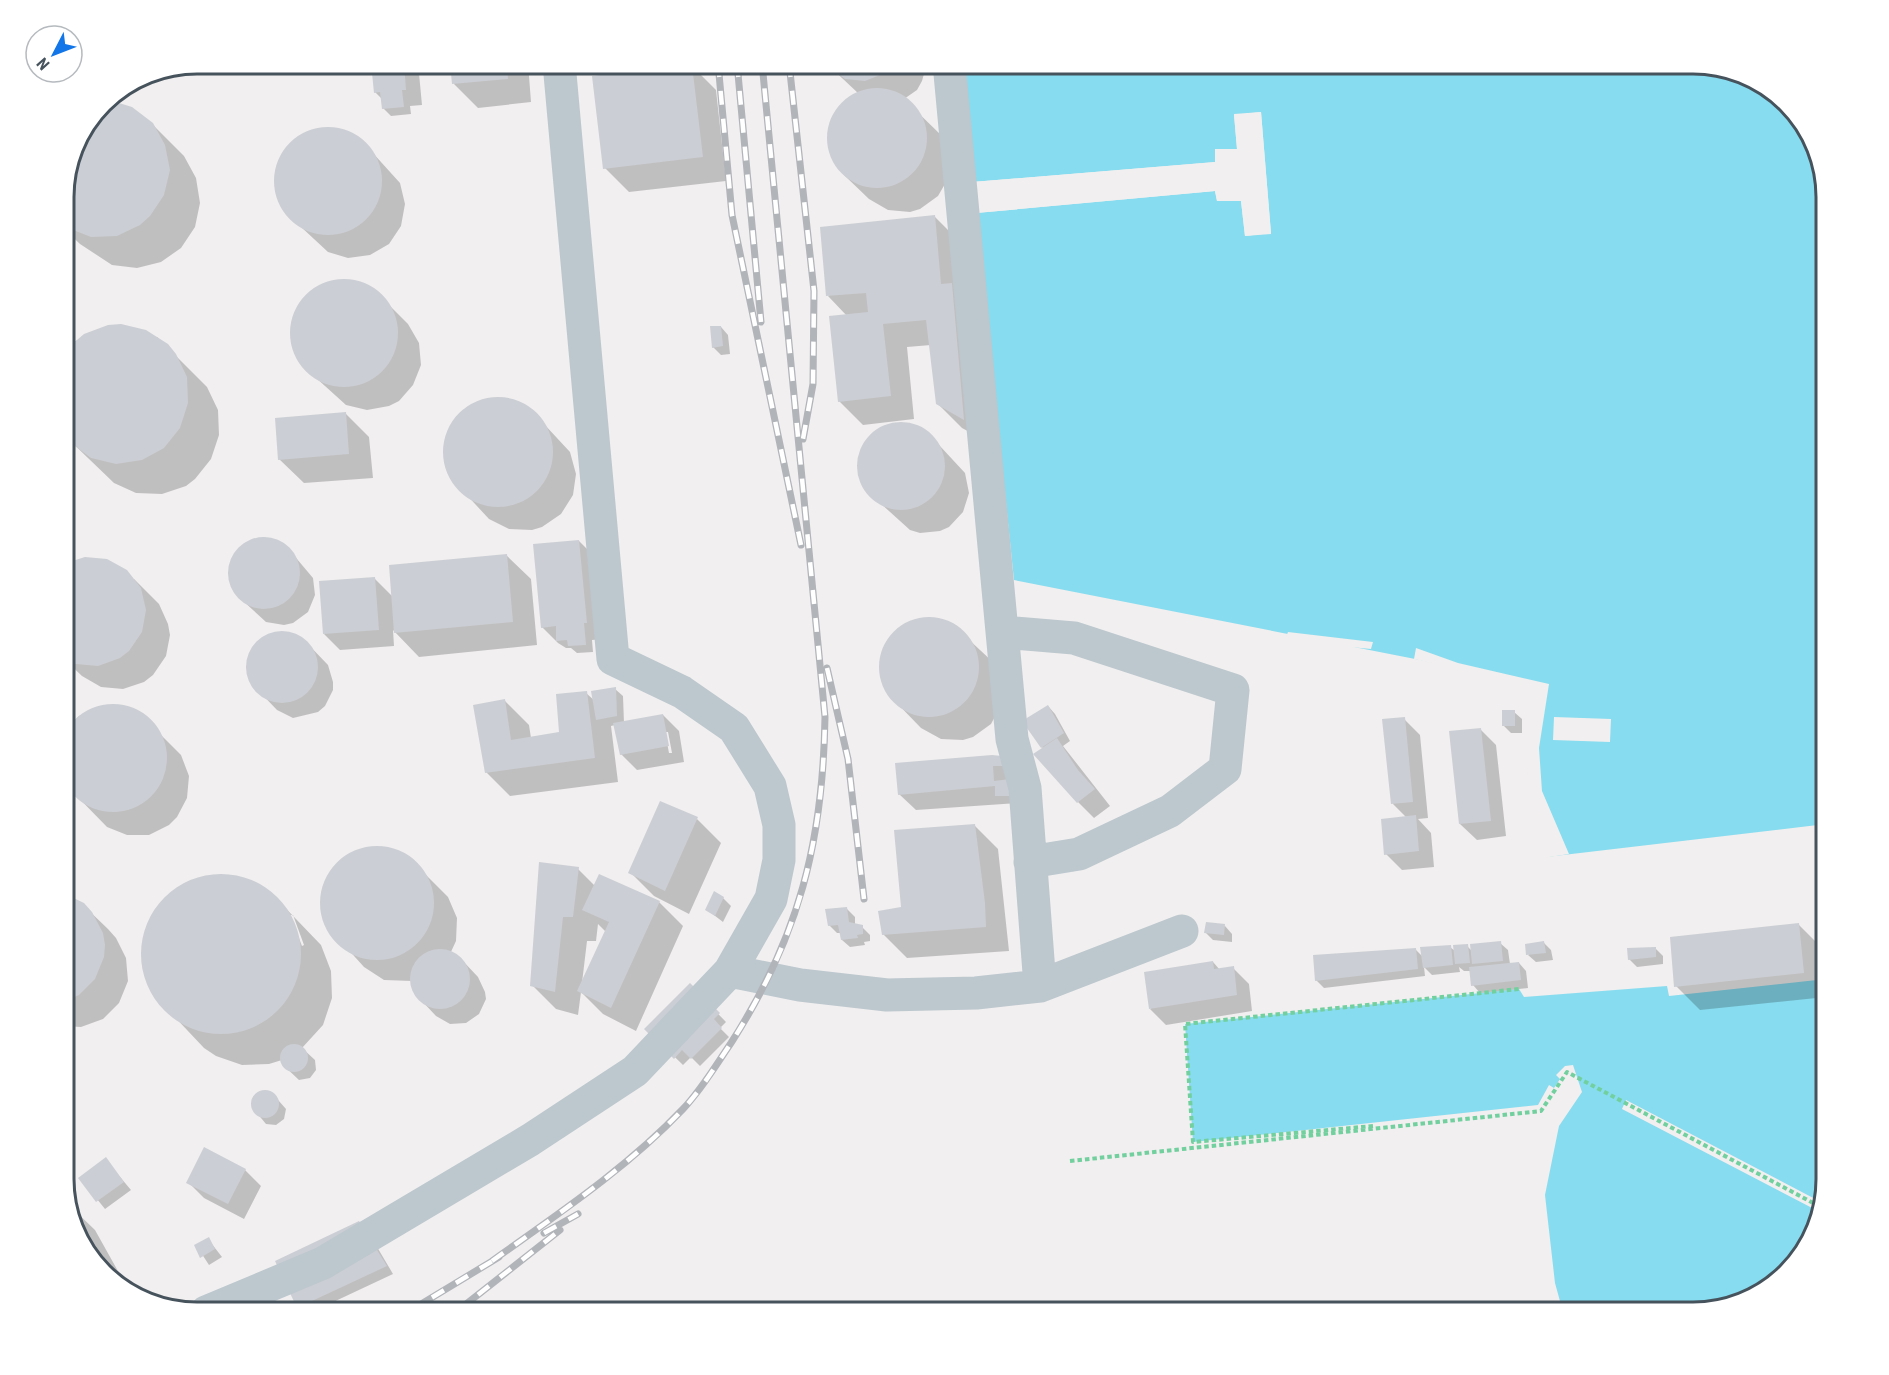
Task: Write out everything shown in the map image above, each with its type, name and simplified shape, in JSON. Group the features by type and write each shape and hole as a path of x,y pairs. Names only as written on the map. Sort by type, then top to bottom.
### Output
{"street":[{"path":"231,1302 323,1263 530,1140 635,1071 730,971 771,899 779,860 779,825 770,786 734,728 682,692 612,659 560,74"},
{"path":"951,74 1004,632 1012,739 1024,788 1040,986"},
{"path":"1004,632 1074,638 1233,690 1225,769 1170,811 1079,854 1030,862"},
{"path":"730,971 800,985 887,995 976,993 1040,986 1182,931"}],"path":[{"path":"1519,989 1185,1024 1193,1142 1541,1111"},
{"path":"1541,1111 1567,1072 1813,1203"},
{"path":"1070,1161 1541,1111"}],"water":[{"path":"963,74 1693,74 1732,80 1747,86 1767,99 1780,109 1803,142 1813,172 1816,196 1816,825 1546,857 1549,828 1529,775 1547,685 1014,580 976,213 1215,191 1217,201 1241,201 1245,236 1271,233 1261,112 1234,115 1237,149 1216,149 1216,162 972,182"},
{"path":"1816,980 1816,1179 1809,1218 1799,1240 1780,1266 1754,1285 1732,1295 1693,1302 1560,1302 1555,1283 1545,1195 1559,1126 1582,1092 1573,1065 1565,1066 1556,1075 1560,1079 1554,1088 1549,1085 1538,1105 1193,1142 1185,1024 1519,989 1524,997 1667,986 1669,996"}],"pier":[{"path":"1261,112 1271,234 1245,236 1241,201 1217,201 1215,191 976,213 976,210 1216,188 1219,198 1244,199 1248,232 1268,231 1258,115 1238,117 1240,151 1218,152 1217,165 973,185 972,182 1215,162 1215,149 1237,149 1234,114"},
{"path":"1288,632 1373,642 1371,649 1329,645 1286,637"},
{"path":"1416,648 1458,663 1549,684 1539,748 1542,791 1569,854 1543,858 1546,828 1527,779 1531,724 1543,688 1414,659"},
{"path":"1554,717 1611,719 1610,742 1553,740"},
{"path":"1626,1100 1814,1198 1812,1208 1622,1109"}],"building":[{"path":"372,74 405,74 406,90 402,90 404,107 382,109 380,92 374,93"},
{"path":"451,74 508,74 508,79 452,84"},
{"path":"693,74 703,157 603,169 592,76"},
{"path":"838,74 882,74 865,81 845,79"},
{"path":"877,88 905,96 919,110 927,138 919,166 905,180 877,188 849,180 835,166 827,138 835,110 849,96"},
{"path":"117,102 132,107 153,123 165,145 170,170 164,195 150,216 140,225 117,236 91,237 74,230 75,180 86,142 104,115"},
{"path":"328,127 349,131 366,143 378,160 382,181 378,202 366,219 349,231 328,235 307,231 290,219 278,202 274,181 278,160 290,143 307,131"},
{"path":"935,215 941,284 952,283 964,420 936,404 926,320 883,324 891,396 838,402 829,316 868,312 866,293 826,296 820,227"},
{"path":"344,279 365,283 382,295 394,312 398,333 394,354 382,371 365,383 344,387 323,383 306,371 294,354 290,333 294,312 306,295 323,283"},
{"path":"121,324 146,330 168,344 176,354 187,377 188,403 180,428 164,448 142,460 116,464 91,458 74,445 74,343 84,334 108,325"},
{"path":"710,326 721,326 723,346 712,348"},
{"path":"498,397 519,401 537,413 549,431 553,452 549,473 537,491 519,503 498,507 477,503 459,491 447,473 443,452 447,431 459,413 477,401"},
{"path":"346,412 349,454 278,460 275,418"},
{"path":"901,422 918,426 932,435 941,449 945,466 941,483 932,497 918,506 901,510 884,506 870,497 861,483 857,466 861,449 870,435 884,426"},
{"path":"264,537 284,543 294,553 300,573 294,593 284,603 264,609 244,603 234,593 228,573 234,553 244,543"},
{"path":"579,540 587,623 584,623 586,645 568,646 567,640 556,641 556,626 541,628 533,544"},
{"path":"507,554 513,622 394,633 389,565"},
{"path":"85,557 107,559 127,570 141,588 146,610 142,632 129,651 120,658 98,666 74,663 74,560"},
{"path":"375,577 379,630 323,634 319,581"},
{"path":"929,617 957,625 971,639 979,667 971,695 957,709 929,717 901,709 887,695 879,667 887,639 901,625"},
{"path":"282,631 302,637 312,647 318,667 312,687 302,697 282,703 262,697 252,687 246,667 252,647 262,637"},
{"path":"616,687 617,716 596,720 591,691"},
{"path":"587,691 595,758 485,773 473,705 505,699 511,740 559,732 556,694"},
{"path":"113,704 123,705 143,713 158,728 166,748 166,768 158,788 143,803 123,811 103,811 83,803 74,795 74,721 83,713 103,705"},
{"path":"1048,705 1064,733 1041,748 1022,721"},
{"path":"1502,710 1515,710 1515,726 1502,726"},
{"path":"663,714 669,746 620,755 613,723"},
{"path":"1405,717 1413,802 1391,804 1382,719"},
{"path":"1481,728 1491,821 1459,824 1449,731"},
{"path":"1057,738 1078,770 1095,789 1077,803 1033,754"},
{"path":"1002,756 1002,766 993,766 994,781 1010,779 1010,796 995,796 995,786 898,795 895,763"},
{"path":"660,801 698,817 665,891 628,873"},
{"path":"1416,815 1419,851 1384,855 1381,819"},
{"path":"975,824 986,927 882,935 878,911 901,907 894,830"},
{"path":"377,846 399,851 417,863 429,881 434,903 429,925 417,943 399,955 377,960 355,955 337,943 325,925 320,903 325,881 337,863 355,851"},
{"path":"539,862 579,867 573,917 563,917 555,992 530,986"},
{"path":"221,874 237,875 252,880 266,887 278,897 288,909 295,923 300,938 300,970 295,985 288,999 278,1011 266,1021 252,1028 237,1033 221,1034 205,1033 190,1028 176,1021 164,1011 154,999 147,985 142,970 141,954 142,938 147,923 154,909 164,897 176,887 190,880 205,875"},
{"path":"599,874 660,901 611,1008 577,991 609,922 582,910"},
{"path":"714,891 724,897 715,916 705,910"},
{"path":"74,898 84,903 92,912 103,933 105,945 104,957 95,979 74,997"},
{"path":"847,907 849,922 863,925 863,934 857,935 858,938 841,940 838,925 828,926 825,909"},
{"path":"1206,922 1225,924 1224,935 1204,933"},
{"path":"1799,923 1804,973 1674,987 1670,937"},
{"path":"1501,941 1503,961 1472,964 1470,944"},
{"path":"1544,941 1546,953 1526,955 1525,944"},
{"path":"1468,944 1470,963 1455,964 1453,945"},
{"path":"1451,945 1453,965 1423,968 1420,947"},
{"path":"1656,947 1656,957 1628,960 1627,948"},
{"path":"1416,948 1418,969 1315,981 1313,955"},
{"path":"440,949 457,954 465,962 470,979 465,996 457,1004 440,1009 423,1004 415,996 410,979 415,962 423,954"},
{"path":"1213,961 1214,969 1234,966 1237,995 1149,1009 1144,972"},
{"path":"1519,962 1521,980 1471,986 1469,967"},
{"path":"690,983 720,1013 714,1019 722,1028 691,1059 682,1050 674,1059 644,1029"},
{"path":"294,1044 304,1048 308,1058 304,1068 294,1072 284,1068 280,1058 284,1048"},
{"path":"265,1090 275,1094 279,1104 275,1114 265,1118 255,1114 251,1104 255,1094"},
{"path":"204,1147 246,1169 228,1204 186,1183"},
{"path":"106,1157 124,1182 96,1202 78,1178"},
{"path":"359,1221 387,1266 310,1302 294,1302 275,1261"},
{"path":"83,1225 97,1251 86,1233"},
{"path":"209,1237 215,1249 200,1258 194,1245"}],"railway":[{"path":"719,74 732,215 801,545"},
{"path":"738,74 761,322"},
{"path":"492,1261 615,1171 683,1109 731,1043 754,1004 774,965 803,887 819,806 825,717 763,74"},
{"path":"790,74 814,291 813,384 803,439"},
{"path":"827,668 848,759 864,899"},
{"path":"544,1233 578,1214"},
{"path":"469,1302 560,1230"},
{"path":"425,1302 499,1257"}]}
